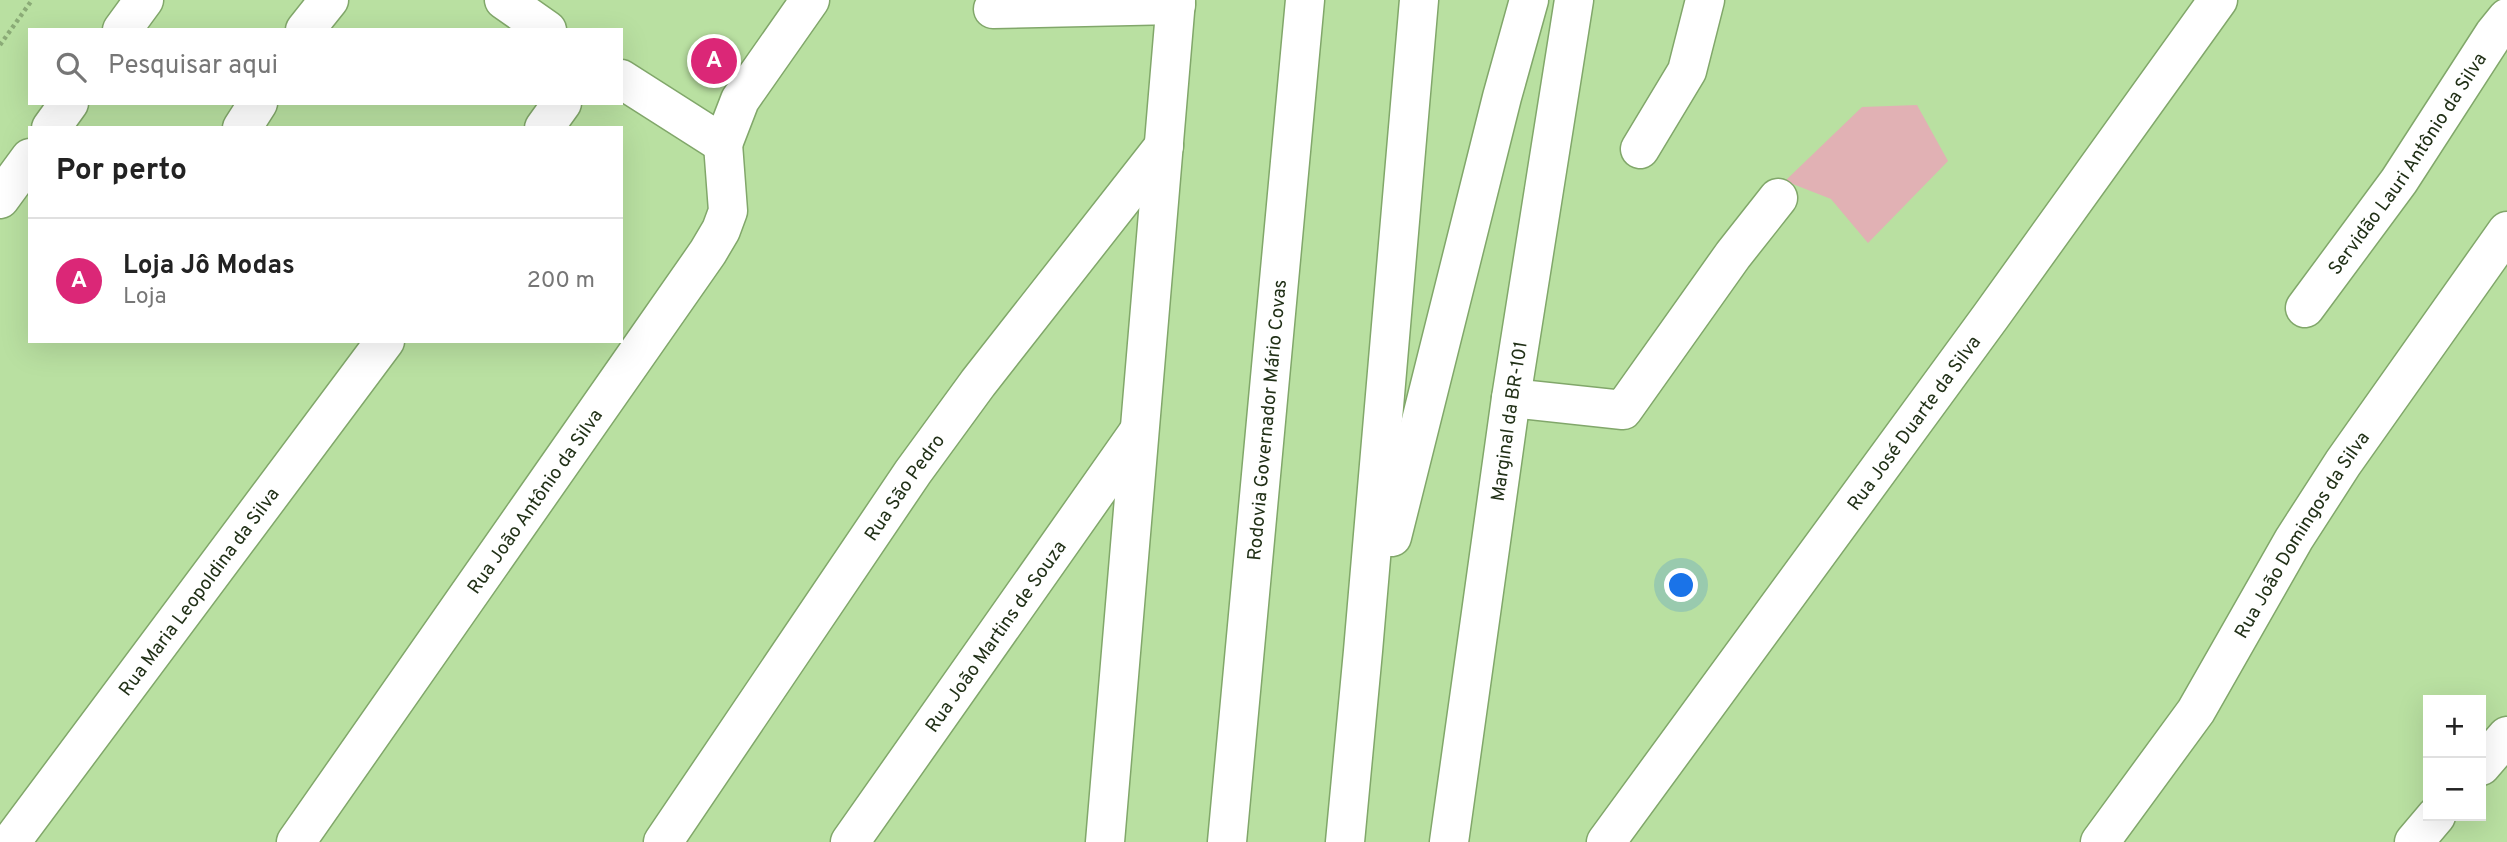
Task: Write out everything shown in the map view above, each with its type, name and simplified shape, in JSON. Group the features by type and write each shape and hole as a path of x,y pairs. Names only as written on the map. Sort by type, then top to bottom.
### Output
{"main road":[{"path":"123,28 144,0"},
{"path":"307,28 329,0"},
{"path":"504,0 544,28"},
{"path":"623,80 723,144 746,90 810,0"},
{"name":"Rodovia Governador Mário Covas","path":"1227,842 1305,0"},
{"path":"1345,842 1419,0"},
{"path":"1363,651 1502,97 1529,0"},
{"name":"Marginal da BR-101","path":"1449,842 1511,398 1574,0"},
{"path":"1640,149 1687,71 1705,0"},
{"name":"Rua José Duarte da Silva","path":"1606,842 1991,316 2218,0"},
{"path":"993,9 1176,3 1105,842"},
{"name":"Servidão Lauri Antônio da Silva","path":"2305,308 2399,181 2507,18"},
{"path":"52,126 68,105"},
{"path":"243,126 257,105"},
{"path":"545,126 561,105"},
{"name":"Rua João Antônio da Silva","path":"296,842 708,252 728,211 723,144"},
{"name":"Rua São Pedro","path":"663,842 913,472 978,383 1164,146"},
{"path":"0,199 28,161"},
{"path":"1511,398 1623,410 1733,254 1778,198"},
{"name":"Rua João Domingos da Silva","path":"2100,842 2196,711 2294,539 2343,463 2507,231"},
{"name":"Rua Maria Leopoldina da Silva","path":"11,842 384,343"},
{"name":"Rua João Martins de Souza","path":"850,842 1139,431"},
{"path":"2486,760 2507,736"},
{"path":"2414,842 2432,821"}],"path":[{"path":"0,45 32,0"}],"shaded area":[{"path":"1917,105 1948,161 1868,243 1831,199 1785,181 1862,107"}],"place":[{"name":"Loja Jô Modas","path":"714,61"}]}
